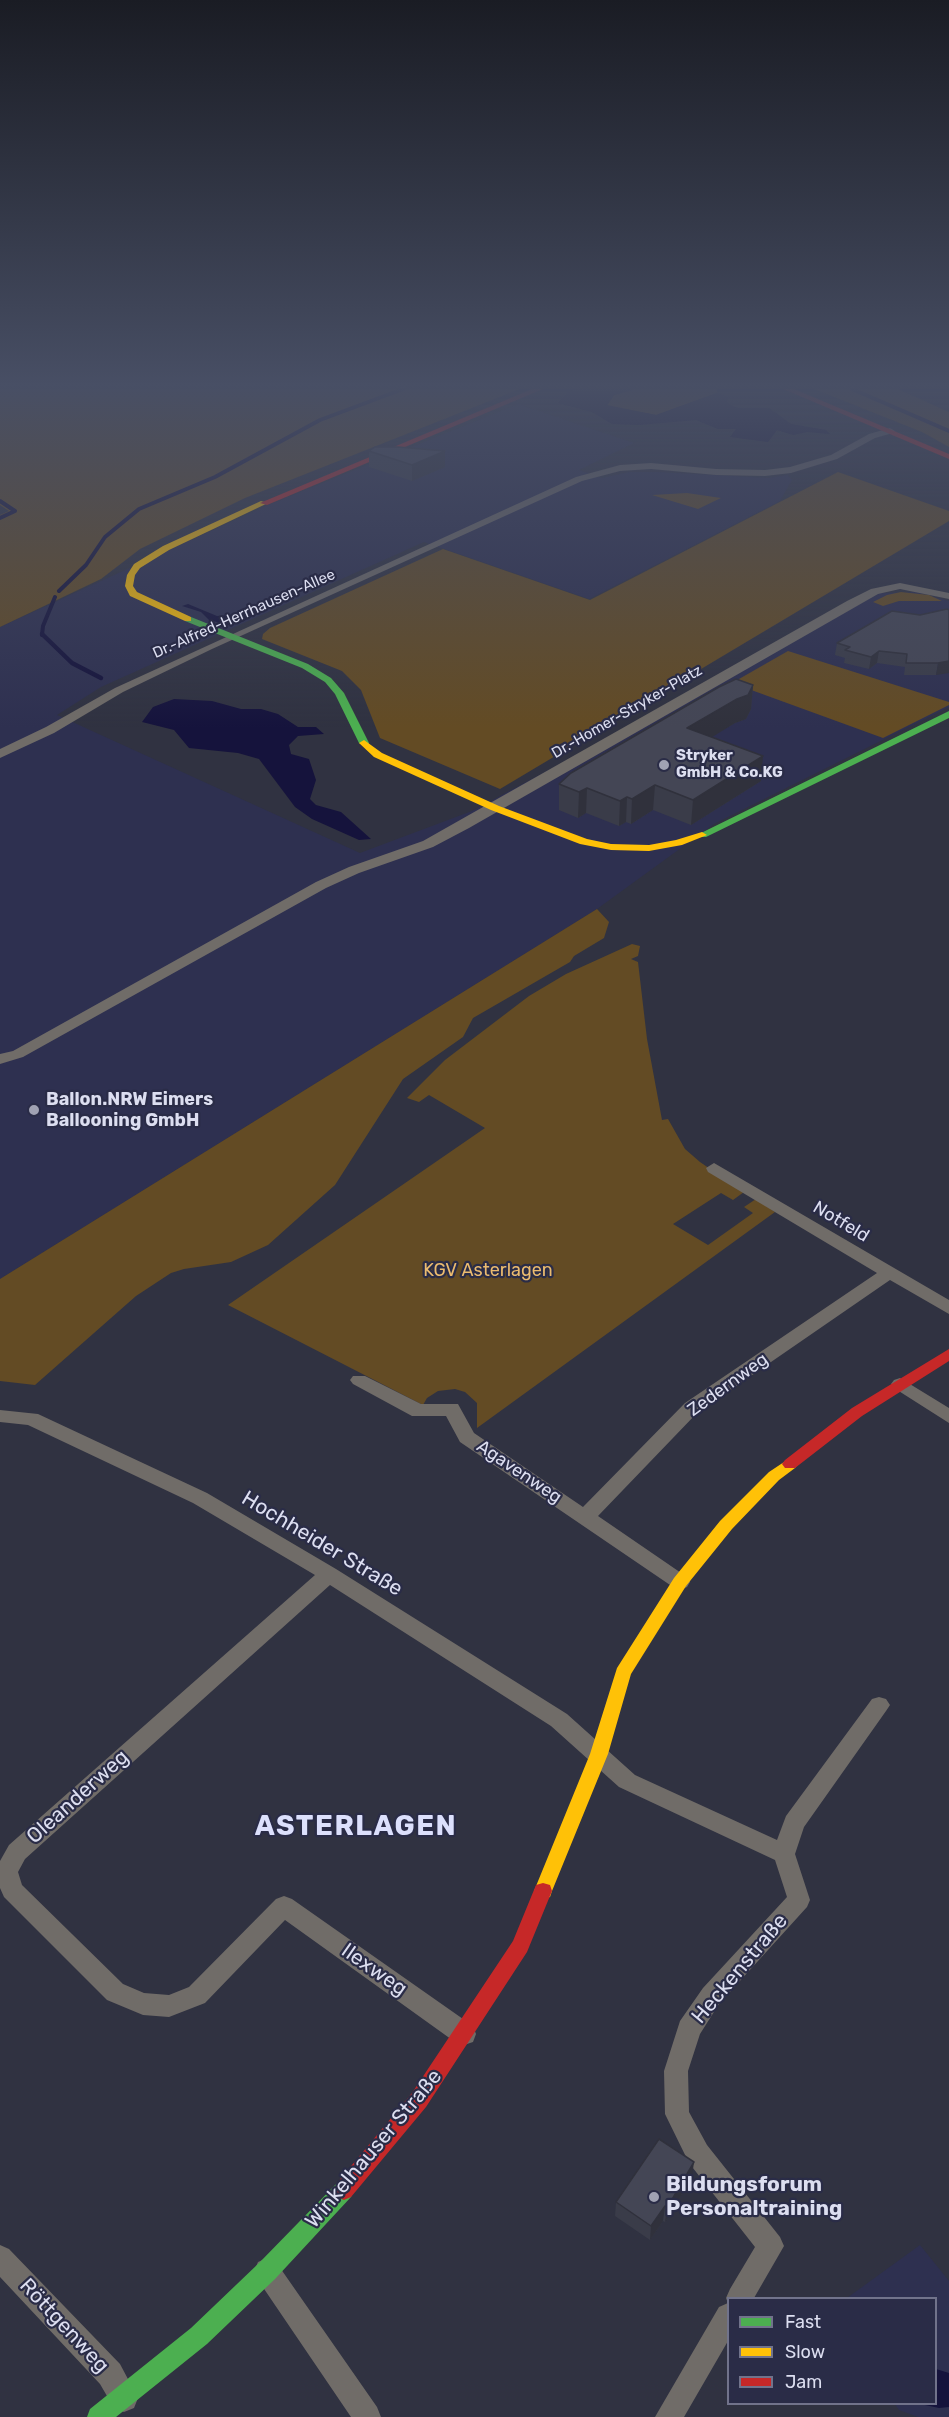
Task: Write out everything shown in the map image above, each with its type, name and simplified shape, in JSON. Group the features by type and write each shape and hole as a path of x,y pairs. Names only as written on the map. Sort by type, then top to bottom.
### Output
{"street":[{"path":"268,502 155,554 137,566 130,575 129,586 133,594 160,608 306,666 328,680 339,693 362,741 378,754 495,808 573,838 611,847 648,848 678,843 715,830 949,714"},
{"name":"Dr.-Alfred-Herrhausen-Allee","path":"0,754 50,730 119,690 231,636 528,502"},
{"name":"Dr.-Homer-Stryker-Platz","path":"495,808 851,603 887,587 914,587 949,596"},
{"path":"0,1059 18,1054 321,885 354,870 428,844 495,808"},
{"name":"Notfeld","path":"714,1168 949,1308"},
{"name":"Zedernweg","path":"585,1517 691,1408 889,1273"},
{"name":"Winkelhauser Straße","path":"98,2417 199,2336 267,2271 341,2194 419,2100 520,1946 599,1754 623,1673 680,1582 733,1517 774,1476 857,1412 949,1354"},
{"name":"Agavenweg","path":"359,1380 418,1411 452,1409 467,1437 680,1582"},
{"path":"900,1384 949,1417"},
{"name":"Hochheider Straße","path":"0,1416 31,1419 200,1498 328,1574 560,1720 599,1754"},
{"name":"Oleanderweg","path":"284,1906 197,1995 169,2006 143,2004 115,1992 12,1890 6,1870 18,1852 328,1574"},
{"path":"599,1754 627,1781 784,1854 794,1824 879,1705"},
{"name":"Heckenstraße","path":"740,2297 771,2246 698,2154 677,2114 676,2071 689,2029 711,1996 799,1900 784,1854"},
{"name":"Ilexweg","path":"284,1906 464,2034"},
{"name":"Röttgenweg","path":"0,2258 110,2374 124,2398"},
{"path":"267,2271 367,2417"},
{"path":"669,2417 727,2319"}],"shaded area":[{"path":"276,502 778,502 589,599 424,542 101,687 57,715 360,853 472,811 880,593 916,592 949,601 949,707 714,824 597,909 0,1279 0,627"},
{"path":"188,604 217,616 243,614 257,608 265,610 240,623 228,625 209,620 201,612 182,606"},
{"path":"174,699 212,701 241,709 261,709 278,714 298,727 316,727 324,734 298,736 289,745 291,754 309,759 316,780 310,799 316,805 341,812 371,839 359,840 312,819 295,807 259,759 238,753 189,748 174,730 142,722 153,707"},
{"path":"920,2245 949,2281 949,2417 918,2417 899,2410 896,2405 937,2405 937,2297 848,2297"},
{"path":"937,2369 949,2373 949,2407 939,2408 925,2405 937,2405"}],"green space":[{"path":"0,502 237,502 140,549 101,579 0,627 0,515 9,511 0,505"},
{"path":"674,502 713,502 698,509"},
{"path":"780,502 923,502 949,511 949,521 500,789 380,738 361,690 342,671 262,639 263,634 270,628 443,549 590,600"},
{"path":"901,592 929,595 942,601 899,601 883,606 873,602 887,595"},
{"path":"788,651 949,702 949,705 883,738 732,683"},
{"path":"597,909 609,922 604,938 574,956 570,962 473,1018 463,1037 403,1079 335,1185 268,1245 231,1262 171,1273 136,1296 35,1385 0,1381 0,1279"},
{"name":"KGV Asterlagen","path":"632,944 640,946 638,956 631,959 638,962 647,1039 662,1120 668,1119 685,1149 744,1192 733,1200 721,1193 673,1224 708,1245 753,1213 744,1207 756,1199 775,1212 477,1428 477,1403 465,1392 455,1389 438,1391 427,1398 423,1405 228,1305 485,1128 429,1095 419,1102 407,1098 445,1060 529,996 566,974"}],"building":[{"path":"949,610 949,661 906,663 907,654 879,651 871,657 845,650 850,647 837,643 892,611 920,615"},
{"path":"736,679 753,685 748,695 687,728 763,756 693,800 655,785 632,799 627,797 620,801 587,788 579,792 559,784 571,773"},
{"name":"Bildungsforum Personaltraining","path":"659,2139 694,2162 667,2208 665,2206 651,2226 616,2202"}],"waterway":[{"path":"0,518 15,511 1,502"},
{"path":"59,591 86,565 105,537 139,509 156,502"},
{"path":"42,634 43,626 55,597"},
{"path":"42,634 72,663 101,678"}],"traffic: fast":[{"path":"188,619 305,666 328,680 339,693 364,743"},
{"path":"702,835 949,714"},
{"path":"98,2417 199,2336 267,2271 344,2190"}],"traffic: slow":[{"path":"188,619 133,594 129,586 131,575 137,566 166,548 264,503"},
{"path":"364,743 378,755 495,808 584,842 611,847 649,848 678,843 702,835"},
{"path":"543,1891 599,1754 623,1673 680,1582 726,1525 774,1476 790,1464"}],"traffic: jam":[{"path":"790,1464 857,1412 949,1354"},
{"path":"344,2190 419,2100 520,1946 543,1891"}],"place":[{"name":"Stryker GmbH & Co.KG","path":"664,765"},
{"name":"Ballon.NRW Eimers Ballooning GmbH","path":"34,1110"},
{"name":"Bildungsforum Personaltraining","path":"654,2197"}],"district":[{"name":"ASTERLAGEN","path":"356,1827"}]}
